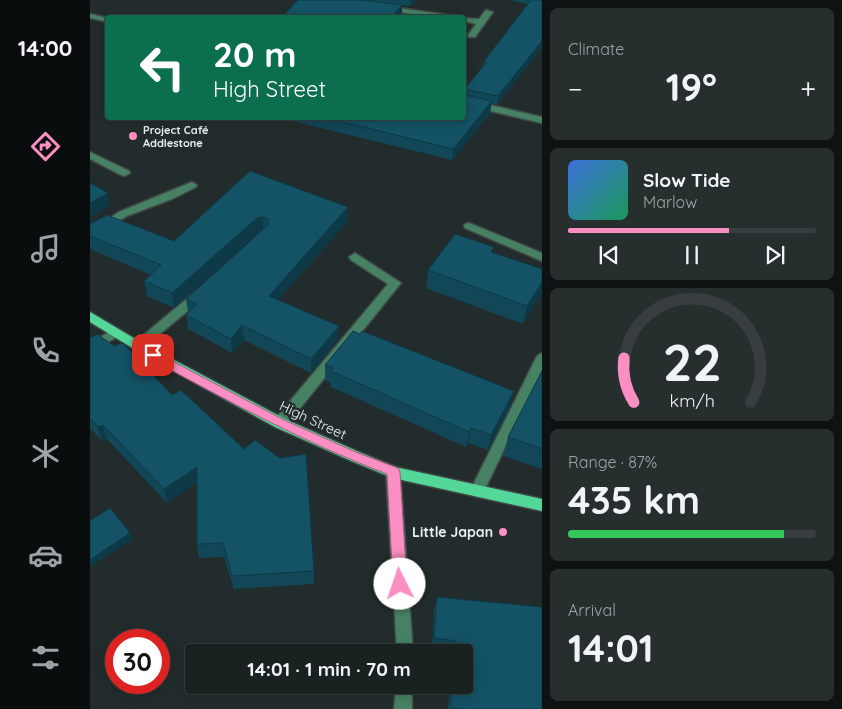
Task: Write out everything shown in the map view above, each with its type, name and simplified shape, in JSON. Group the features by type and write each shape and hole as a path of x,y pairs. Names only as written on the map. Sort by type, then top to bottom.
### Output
{"main road":[{"name":"High Street","path":"90,316 138,346 280,423 354,456 393,472 542,505"}],"street":[{"path":"380,7 435,15"},
{"path":"472,35 489,12"},
{"path":"90,16 105,19"},
{"path":"466,19 481,22"},
{"path":"466,102 542,120"},
{"path":"90,155 125,173"},
{"path":"90,236 123,214 168,197 192,185"},
{"path":"469,226 542,257"},
{"path":"280,423 395,283 355,256"},
{"path":"138,346 209,286"},
{"path":"90,350 116,332"},
{"path":"477,492 542,358"},
{"path":"393,472 404,644"},
{"path":"402,709 403,694"}],"building":[{"path":"298,0 362,0 402,5 394,15 284,15"},
{"path":"531,0 542,0 542,41 498,96 466,89 466,87 487,62 484,61"},
{"path":"466,95 492,101 453,149 335,120 466,120"},
{"path":"250,171 348,207 269,296 339,326 311,359 242,325 231,339 186,315 197,304 186,299 268,225 268,219 263,217 257,218 172,293 144,281 161,265 90,236 90,224 107,215 174,241"},
{"path":"90,183 108,193 90,203"},
{"path":"455,234 494,247 491,252 542,269 542,282 527,306 428,270"},
{"path":"353,331 360,334 362,331 514,391 491,435 471,428 469,432 331,371 334,368 325,365"},
{"path":"97,334 114,346 123,343 172,395 181,390 244,449 255,440 280,458 306,454 314,571 232,576 223,543 197,544 197,467 164,489 103,425 98,427 90,418 90,338"},
{"path":"542,371 542,449 508,437"},
{"path":"110,508 130,533 90,560 90,521"},
{"path":"437,597 542,607 542,709 461,709 450,707 451,694 473,694 473,644 455,644 455,641 434,638"}],"place":[{"name":"Project Café Addlestone","path":"133,136"},
{"name":"Little Japan","path":"503,532"}],"route":[{"path":"153,355 280,423 393,472 400,584"}]}
